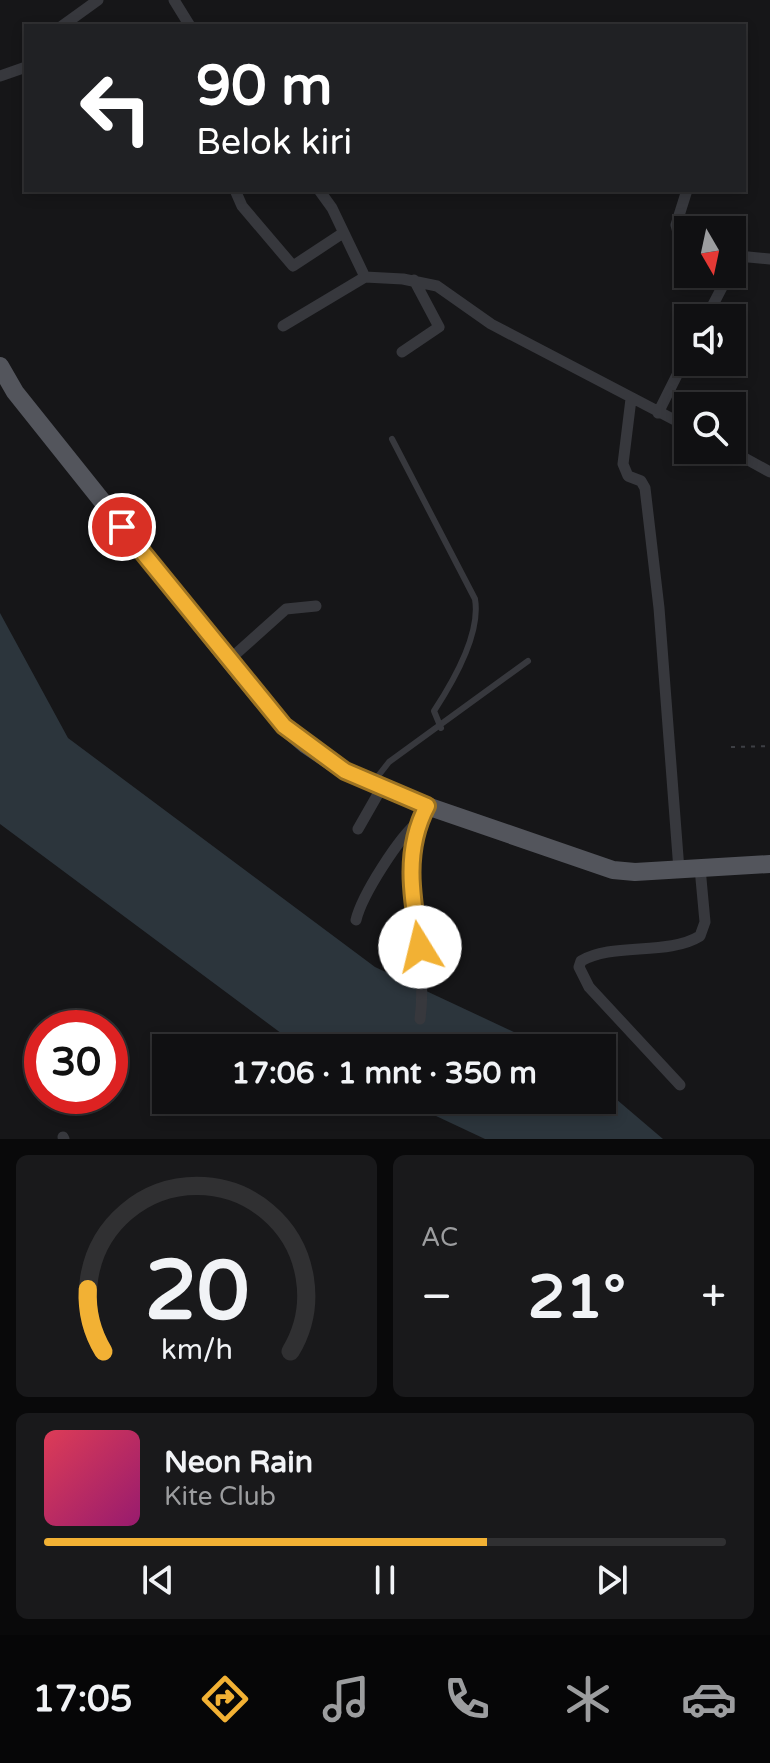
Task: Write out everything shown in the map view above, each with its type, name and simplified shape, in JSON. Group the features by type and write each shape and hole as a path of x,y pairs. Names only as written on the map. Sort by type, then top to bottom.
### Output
{"main road":[{"path":"0,366 15,392 284,726 345,771 377,785 423,813 613,870 679,870 770,864"}],"street":[{"path":"65,24 98,0"},
{"path":"174,0 189,24"},
{"path":"0,76 24,68"},
{"path":"236,192 242,206 293,266 343,233"},
{"path":"320,192 365,277"},
{"path":"680,216 686,192"},
{"path":"746,256 770,259"},
{"path":"283,326 365,277 414,280 437,286 491,324 554,359 622,389 631,399 674,420"},
{"path":"402,352 439,327 414,280"},
{"path":"658,413 676,376"},
{"path":"631,399 623,464 628,476 641,481 645,488 659,608 679,870"},
{"path":"746,459 770,472"},
{"path":"229,660 286,609 316,606"},
{"path":"358,829 377,785"},
{"path":"356,920 365,895 402,837 423,813"},
{"path":"420,1019 424,983 410,873 423,813"},
{"path":"680,1085 589,987 579,967 589,956 647,949 700,936 705,922 700,868"}],"lane":[{"path":"392,439 475,599 477,612 470,636 448,690 434,711 441,728"},
{"path":"377,785 389,762 441,728 528,661"}],"path":[{"path":"731,747 770,746"}],"shaded area":[{"path":"0,613 68,738 375,967 518,1034 282,1034 0,824"},
{"path":"616,1099 663,1139 485,1139 432,1114 616,1114"}],"route":[{"path":"122,527 284,726 345,771 427,806 415,839 410,873 420,947"}]}
